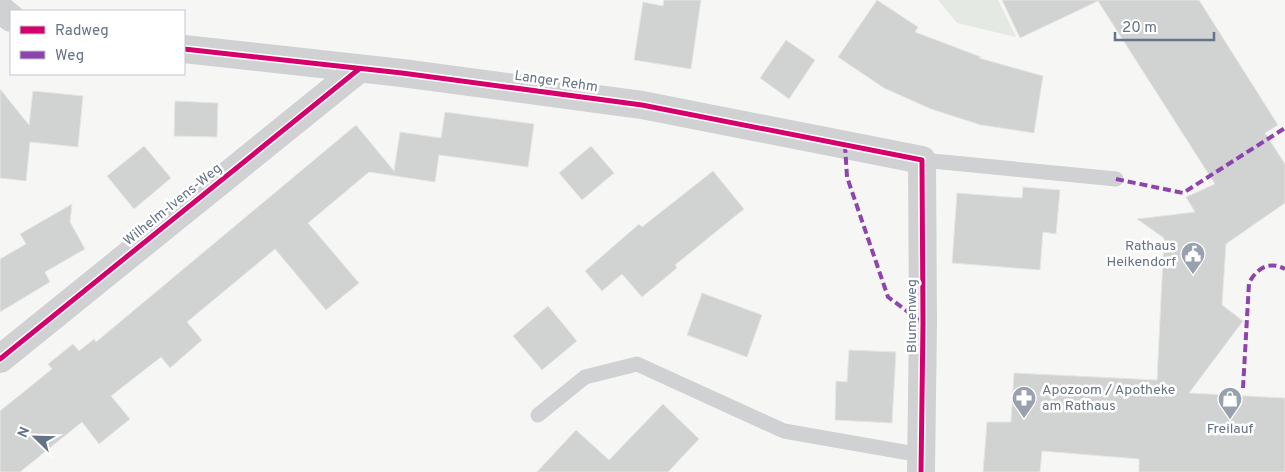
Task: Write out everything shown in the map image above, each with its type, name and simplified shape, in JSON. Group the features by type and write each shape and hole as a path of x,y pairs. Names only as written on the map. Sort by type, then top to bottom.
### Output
{"street":[{"path":"0,9 10,17"},
{"name":"Langer Rehm","path":"185,49 642,105 922,160"},
{"name":"Wilhelm-Ivens-Weg","path":"0,359 359,69"},
{"name":"Blumenweg","path":"921,464 923,324 922,160"}],"lane":[{"path":"922,160 1116,179"},
{"name":"Blumenweg","path":"538,415 585,377 637,364 784,431 921,464"}],"shaded area":[{"path":"938,0 998,0 1016,37 957,23"}],"building":[{"path":"664,0 701,0 691,69 634,60 643,2 663,6"},
{"path":"877,0 918,27 915,32 981,57 979,58 1043,76 1034,133 981,125 931,109 884,88 838,57"},
{"path":"1002,0 1199,0 1278,125 1265,133 1285,164 1285,203 1226,244 1222,305 1243,321 1189,393 1285,398 1285,472 1139,472 1139,459 1042,451 1040,472 983,472 987,422 1011,422 1014,373 1157,380 1164,238 1137,219 1195,212 1186,197 1215,184 1098,1 1020,38"},
{"path":"786,40 815,60 789,99 760,78"},
{"path":"0,89 29,125 33,91 83,96 78,147 30,142 26,181 0,178"},
{"path":"175,101 218,103 217,137 174,136"},
{"path":"445,112 534,124 528,167 439,155 435,182 369,172 308,223 359,283 326,310 275,249 187,322 202,340 170,368 161,357 111,396 130,419 99,444 82,422 20,472 0,472 0,411 52,369 48,364 73,344 79,351 94,339 96,342 356,125 394,171 400,132 441,138"},
{"path":"144,146 171,178 134,209 107,176"},
{"path":"591,146 614,173 582,200 559,173"},
{"path":"713,171 744,209 675,265 677,268 642,297 622,274 602,291 585,271 639,224 642,227"},
{"path":"1023,187 1060,190 1056,234 1043,232 1040,270 952,263 957,193 1022,198"},
{"path":"72,204 70,222 85,249 45,272 50,282 0,312 0,259 26,244 20,234"},
{"path":"702,293 762,315 747,357 687,335"},
{"path":"548,306 577,341 542,370 513,336"},
{"path":"849,350 896,352 892,423 835,420 836,381 847,382"},
{"path":"663,404 699,439 668,472 537,472 576,430 609,460"}],"marked path":[{"path":"1116,179 1183,193 1285,128"},
{"path":"845,145 847,177 888,297 923,323"},
{"path":"1243,388 1249,283 1255,274 1264,267 1274,265 1285,269"}],"cycle path":[{"path":"185,49 402,73 642,105 922,160 923,323 921,472"},
{"path":"0,359 359,69"}],"place":[{"name":"Rathaus Heikendorf","path":"1193,275"},
{"name":"Apozoom / Apotheke am Rathaus","path":"1024,419"},
{"name":"Freilauf","path":"1230,420"}]}
